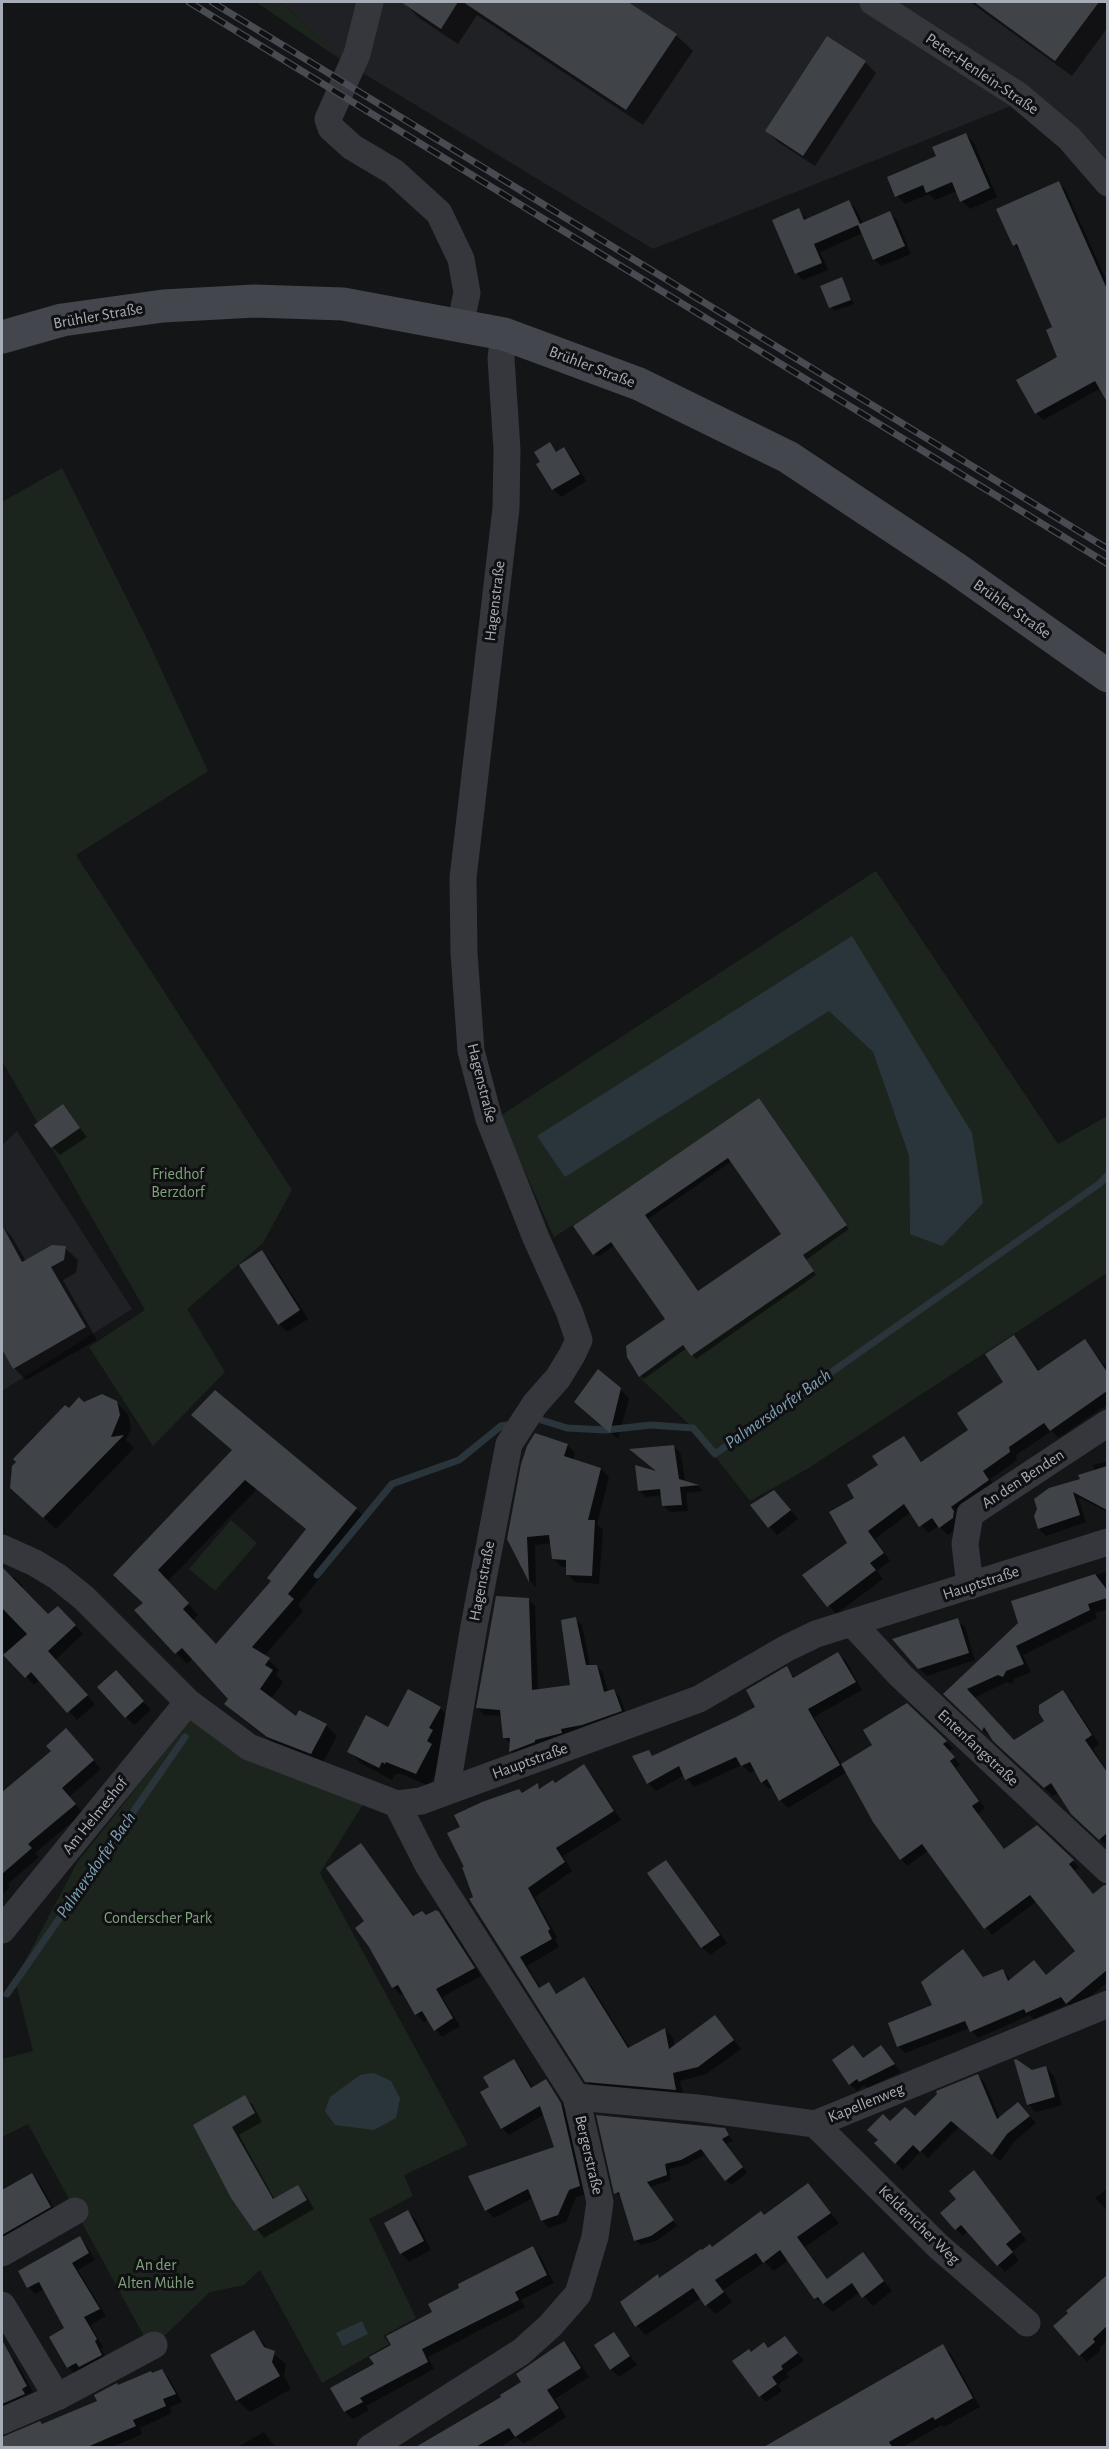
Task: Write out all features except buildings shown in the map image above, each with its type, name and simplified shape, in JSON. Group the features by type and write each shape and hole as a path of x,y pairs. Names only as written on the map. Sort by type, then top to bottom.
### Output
{"main road":[{"name":"Brühler Straße","path":"2,337 62,320 118,312 163,306 255,301 343,304 504,334 639,384 788,457 955,568 1107,676"}],"street":[{"path":"370,2 357,54 328,119 331,128 352,147 394,172 439,213 461,259 467,293 460,325"},
{"name":"Peter-Henlein-Straße","path":"873,2 1018,95 1069,138 1107,183"},
{"name":"Hagenstraße","path":"446,1791 476,1615 509,1444 535,1404 558,1378 579,1340 489,1119 471,1051 464,953 463,878 506,508 507,450 501,358 504,334"},
{"name":"An den Benden","path":"970,1586 965,1544 970,1514 1107,1423"},
{"name":"Hauptstraße","path":"397,1804 421,1801 699,1699 787,1648 816,1634 1107,1542"},
{"path":"2,1548 50,1573 84,1598 188,1702 257,1751 397,1804"},
{"name":"Entenfangstraße","path":"852,1623 901,1676 1107,1870"},
{"name":"Am Helmeshof","path":"2,1930 188,1702"},
{"name":"Bergerstraße","path":"370,2448 520,2352 550,2326 578,2294 596,2237 600,2202 576,2097 428,1865 397,1804"},
{"name":"Kapellenweg","path":"576,2097 697,2108 815,2124 1107,2004"},
{"name":"Keldenicher Weg","path":"815,2124 938,2246 1027,2323"},
{"path":"2,2253 75,2211"},
{"path":"2,2305 57,2397"},
{"path":"2,2421 57,2397 154,2345"}],"shaded area":[{"path":"278,2 1107,2 1107,199 1087,169 1016,104 653,249 343,61 288,8"},
{"path":"852,936 972,1133 983,1203 942,1246 910,1234 909,1156 873,1052 829,1011 565,1177 537,1136"},
{"path":"17,1131 132,1309 2,1391 2,1145"},
{"path":"374,2073 391,2081 400,2098 396,2118 374,2130 335,2125 325,2111 330,2097 360,2075"},
{"path":"362,2321 368,2334 343,2346 336,2333"}],"green space":[{"path":"256,2 278,2 288,8 343,61"},
{"name":"Friedhof Berzdorf","path":"62,468 148,641 208,771 76,855 292,1190 263,1243 187,1309 225,1372 153,1446 89,1347 145,1310 2,1061 2,502"},
{"path":"876,871 1058,1144 1107,1116 1107,1273 807,1469 750,1501 693,1428 639,1377 683,1345 691,1356 813,1271 803,1255 847,1225 759,1098 600,1208 554,1237 500,1116","holes":["829,1011 972,1133 910,1233 909,1156 873,1052"]},
{"path":"231,1520 257,1543 215,1591 189,1569"},
{"path":"195,1713 367,1798 320,1873 468,2145 404,2175 413,2196 369,2219 416,2318 383,2336 389,2344 322,2383 260,2270 244,2285 210,2292 151,2349 28,2124 2,2137 2,2059 33,2051 15,1980 77,1863"}],"waterway":[{"name":"Palmersdorfer Bach","path":"533,1420 538,1419 567,1428 606,1430 651,1425 693,1428 715,1454 1099,1184 1108,1175"},
{"name":"Palmersdorfer Bach","path":"317,1575 392,1484 459,1460 501,1426 513,1424"},
{"name":"Palmersdorfer Bach","path":"7,1994 185,1737"}],"railway":[{"path":"189,2 1108,564"},
{"path":"212,2 1108,549"}],"park label":[{"name":"Conderscher Park","path":"158,1918"},
{"name":"An der Alten Mühle","path":"156,2274"}]}
